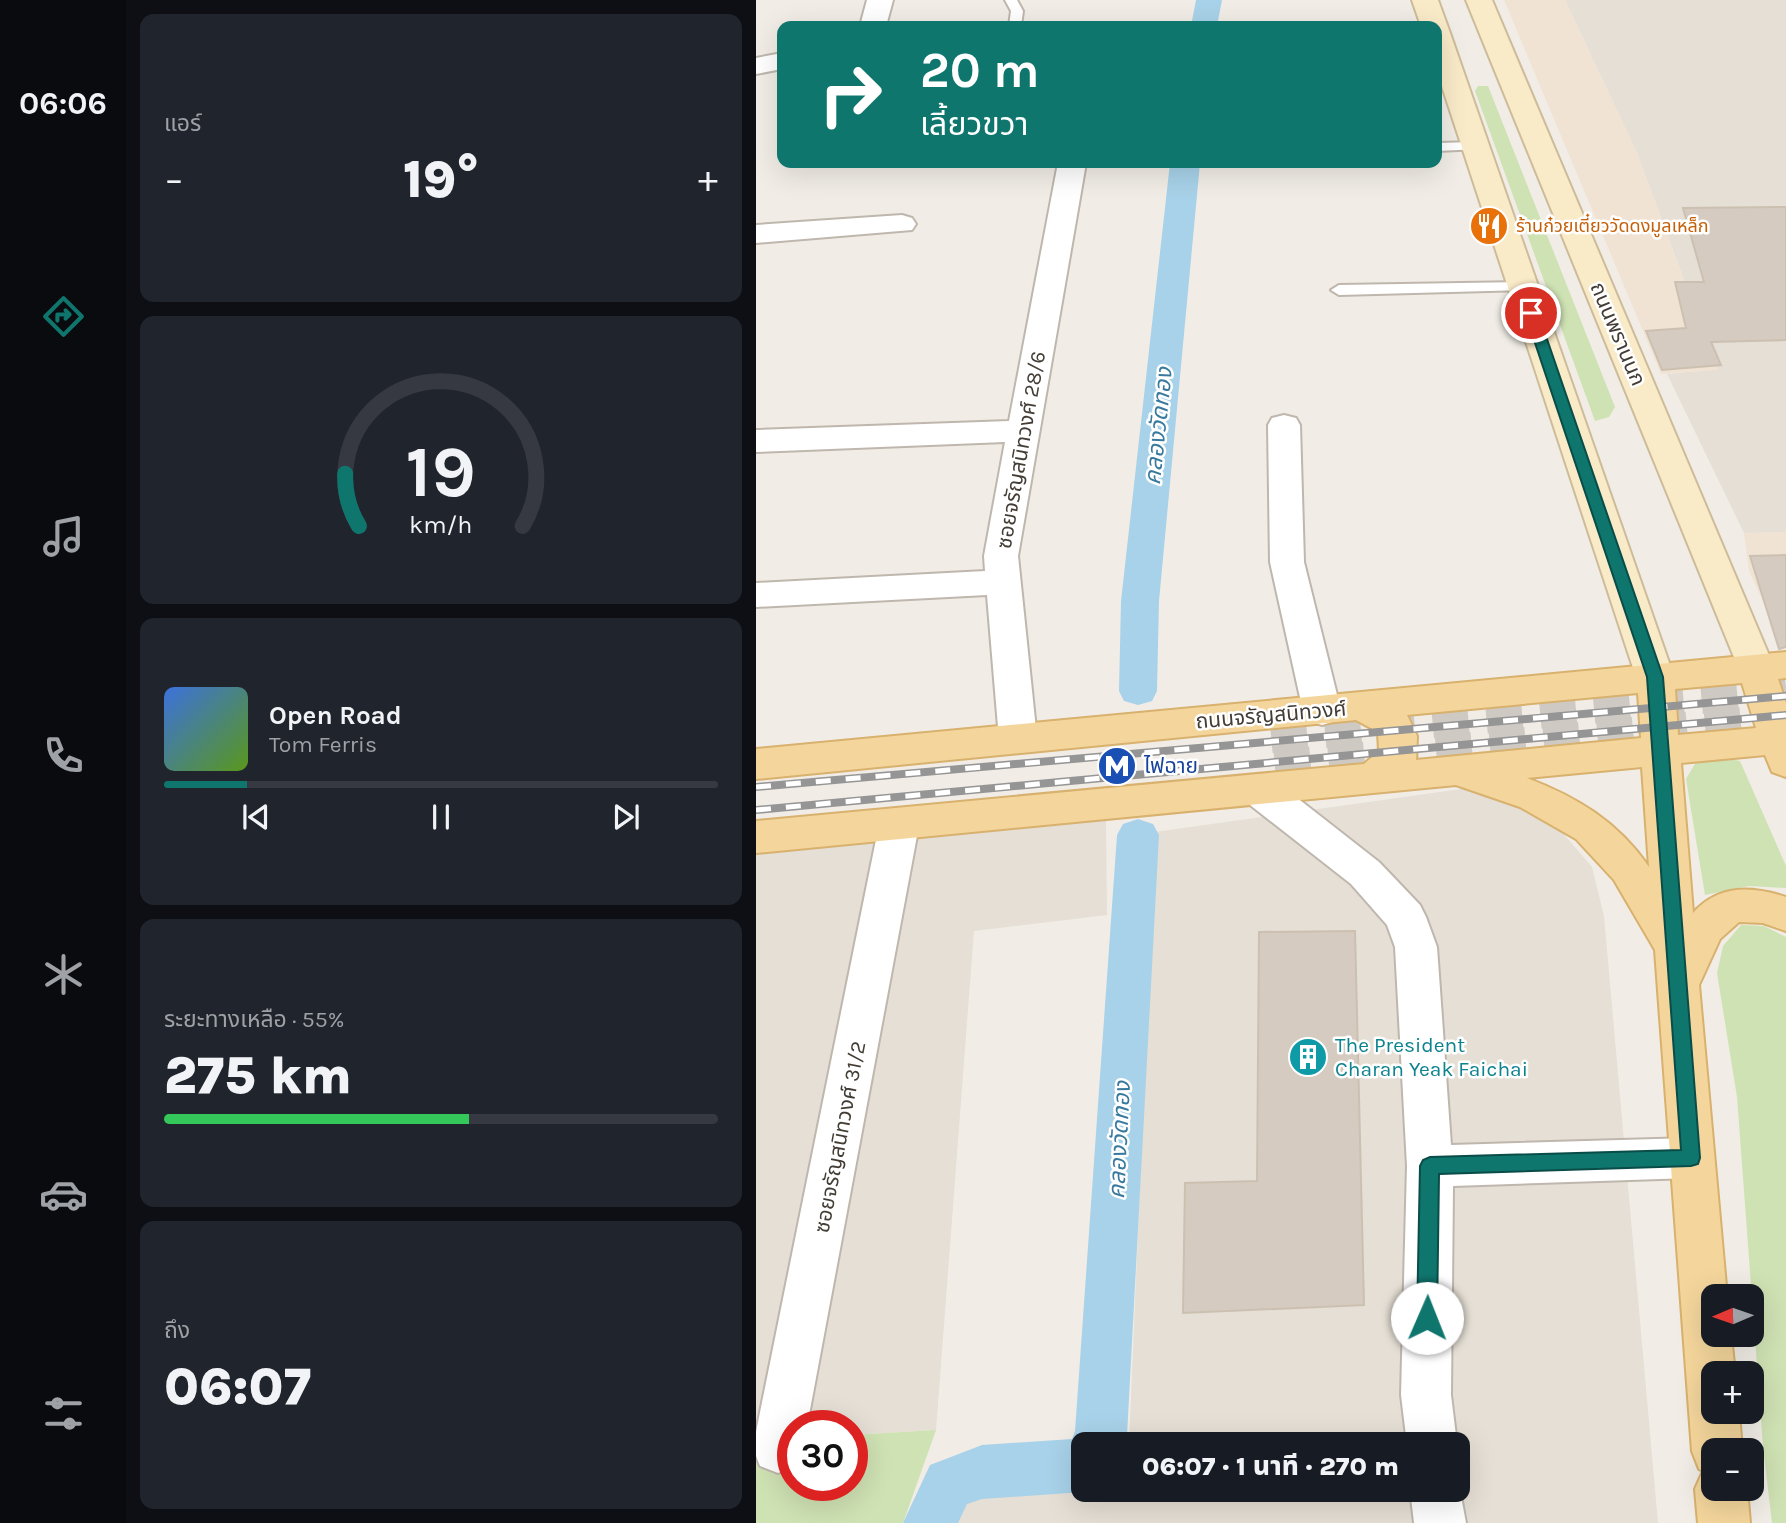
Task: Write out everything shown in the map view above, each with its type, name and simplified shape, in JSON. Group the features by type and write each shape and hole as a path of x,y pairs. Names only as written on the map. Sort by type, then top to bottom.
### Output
{"main road":[{"path":"1425,0 1432,21"},
{"name":"ถนนพรานนก","path":"1479,0 1771,666"},
{"path":"1443,70 1475,146 1655,677 1691,1158 1716,1438"},
{"path":"1771,666 1784,747"},
{"name":"ถนนจรัญสนิทวงศ์","path":"756,764 1771,666"},
{"path":"1359,707 1389,718 1397,728 1400,741 1398,757 1373,779"},
{"name":"ถนนจรัญสนิทวงศ์","path":"756,782 1268,764 1373,779 1662,751 1784,747"},
{"name":"ถนนจรัญสนิทวงศ์","path":"756,816 1268,764"},
{"name":"ถนนจรัญสนิทวงศ์","path":"756,837 899,825 1268,764"},
{"path":"1448,772 1504,785 1538,797 1575,817 1592,830 1622,860 1677,967"},
{"path":"1677,967 1713,916 1739,906 1753,905 1786,914"},
{"path":"1722,1501 1724,1523"}],"street":[{"path":"874,21 880,0"},
{"path":"756,66 777,62"},
{"name":"ซอยจรัญสนิทวงศ์ 28/6","path":"1018,739 1001,556 1072,168"},
{"path":"756,234 902,224"},
{"path":"1284,425 1287,562 1322,710"},
{"path":"756,441 1024,431"},
{"path":"756,595 1003,582"},
{"path":"1268,764 1405,917 1416,947 1430,1166 1426,1395 1431,1432"},
{"name":"ซอยจรัญสนิทวงศ์ 31/2","path":"785,1410 899,825"},
{"path":"1430,1166 1691,1158"},
{"path":"1438,1502 1440,1523"}],"lane":[{"path":"1011,0 1017,11 1016,21"},
{"path":"1442,147 1475,146"},
{"path":"1339,290 1523,287"}],"shaded area":[{"path":"1504,0 1565,0 1637,153 1717,370 1661,374"},
{"path":"1565,0 1786,0 1786,532 1744,533 1667,374 1717,369 1637,153"},
{"path":"1786,532 1786,636 1776,629 1749,571 1744,533"},
{"path":"1518,781 1592,867 1604,916 1658,1523 956,1523 961,1502 1071,1479 1071,1502 1470,1502 1470,1432 1130,1432 1155,832"},
{"path":"1106,817 1107,915 974,931 936,1430 868,1434 868,1410 777,1410 777,1432 756,1441 756,850"}],"green space":[{"path":"1478,86 1488,86 1615,407 1609,417 1595,421 1475,91"},
{"path":"1715,756 1740,761 1786,866 1786,888 1749,886 1705,895 1686,779 1696,762"},
{"path":"1741,925 1764,926 1786,937 1786,1523 1772,1523 1764,1455 1761,1424 1764,1424 1764,1361 1757,1361 1756,1348 1764,1348 1764,1284 1751,1284 1737,1097 1717,973 1723,946"},
{"path":"936,1430 903,1523 756,1523 756,1441 777,1440 777,1501 868,1501 868,1434"}],"building":[{"path":"1786,207 1786,340 1711,342 1721,365 1662,370 1646,331 1686,328 1675,282 1704,282 1683,208"},
{"path":"1786,555 1786,647 1779,649 1750,556"},
{"name":"The President Charan Yeak Faichai","path":"1355,931 1364,1305 1183,1313 1185,1183 1257,1181 1259,932"}],"waterway":[{"name":"คลองวัดทอง","path":"1205,21 1209,0"},
{"name":"คลองวัดทอง","path":"1138,691 1140,601 1184,168"},
{"name":"คลองวัดทอง","path":"1101,1432 1138,835"},
{"name":"คลองวัดทอง","path":"930,1523 949,1484 982,1472 1071,1466"}],"tunnel":[{"path":"1271,735 1786,688"},
{"path":"1275,768 1786,721"}],"railway":[{"path":"756,787 1786,696"},
{"path":"756,810 1786,715"}],"place":[{"name":"ร้านก๋วยเตี๋ยววัดดงมูลเหล็ก","path":"1489,226"},
{"name":"ไฟฉาย","path":"1117,766"},
{"name":"The President Charan Yeak Faichai","path":"1308,1057"}],"route":[{"path":"1427,1318 1430,1166 1691,1158 1655,677 1531,313"}]}
